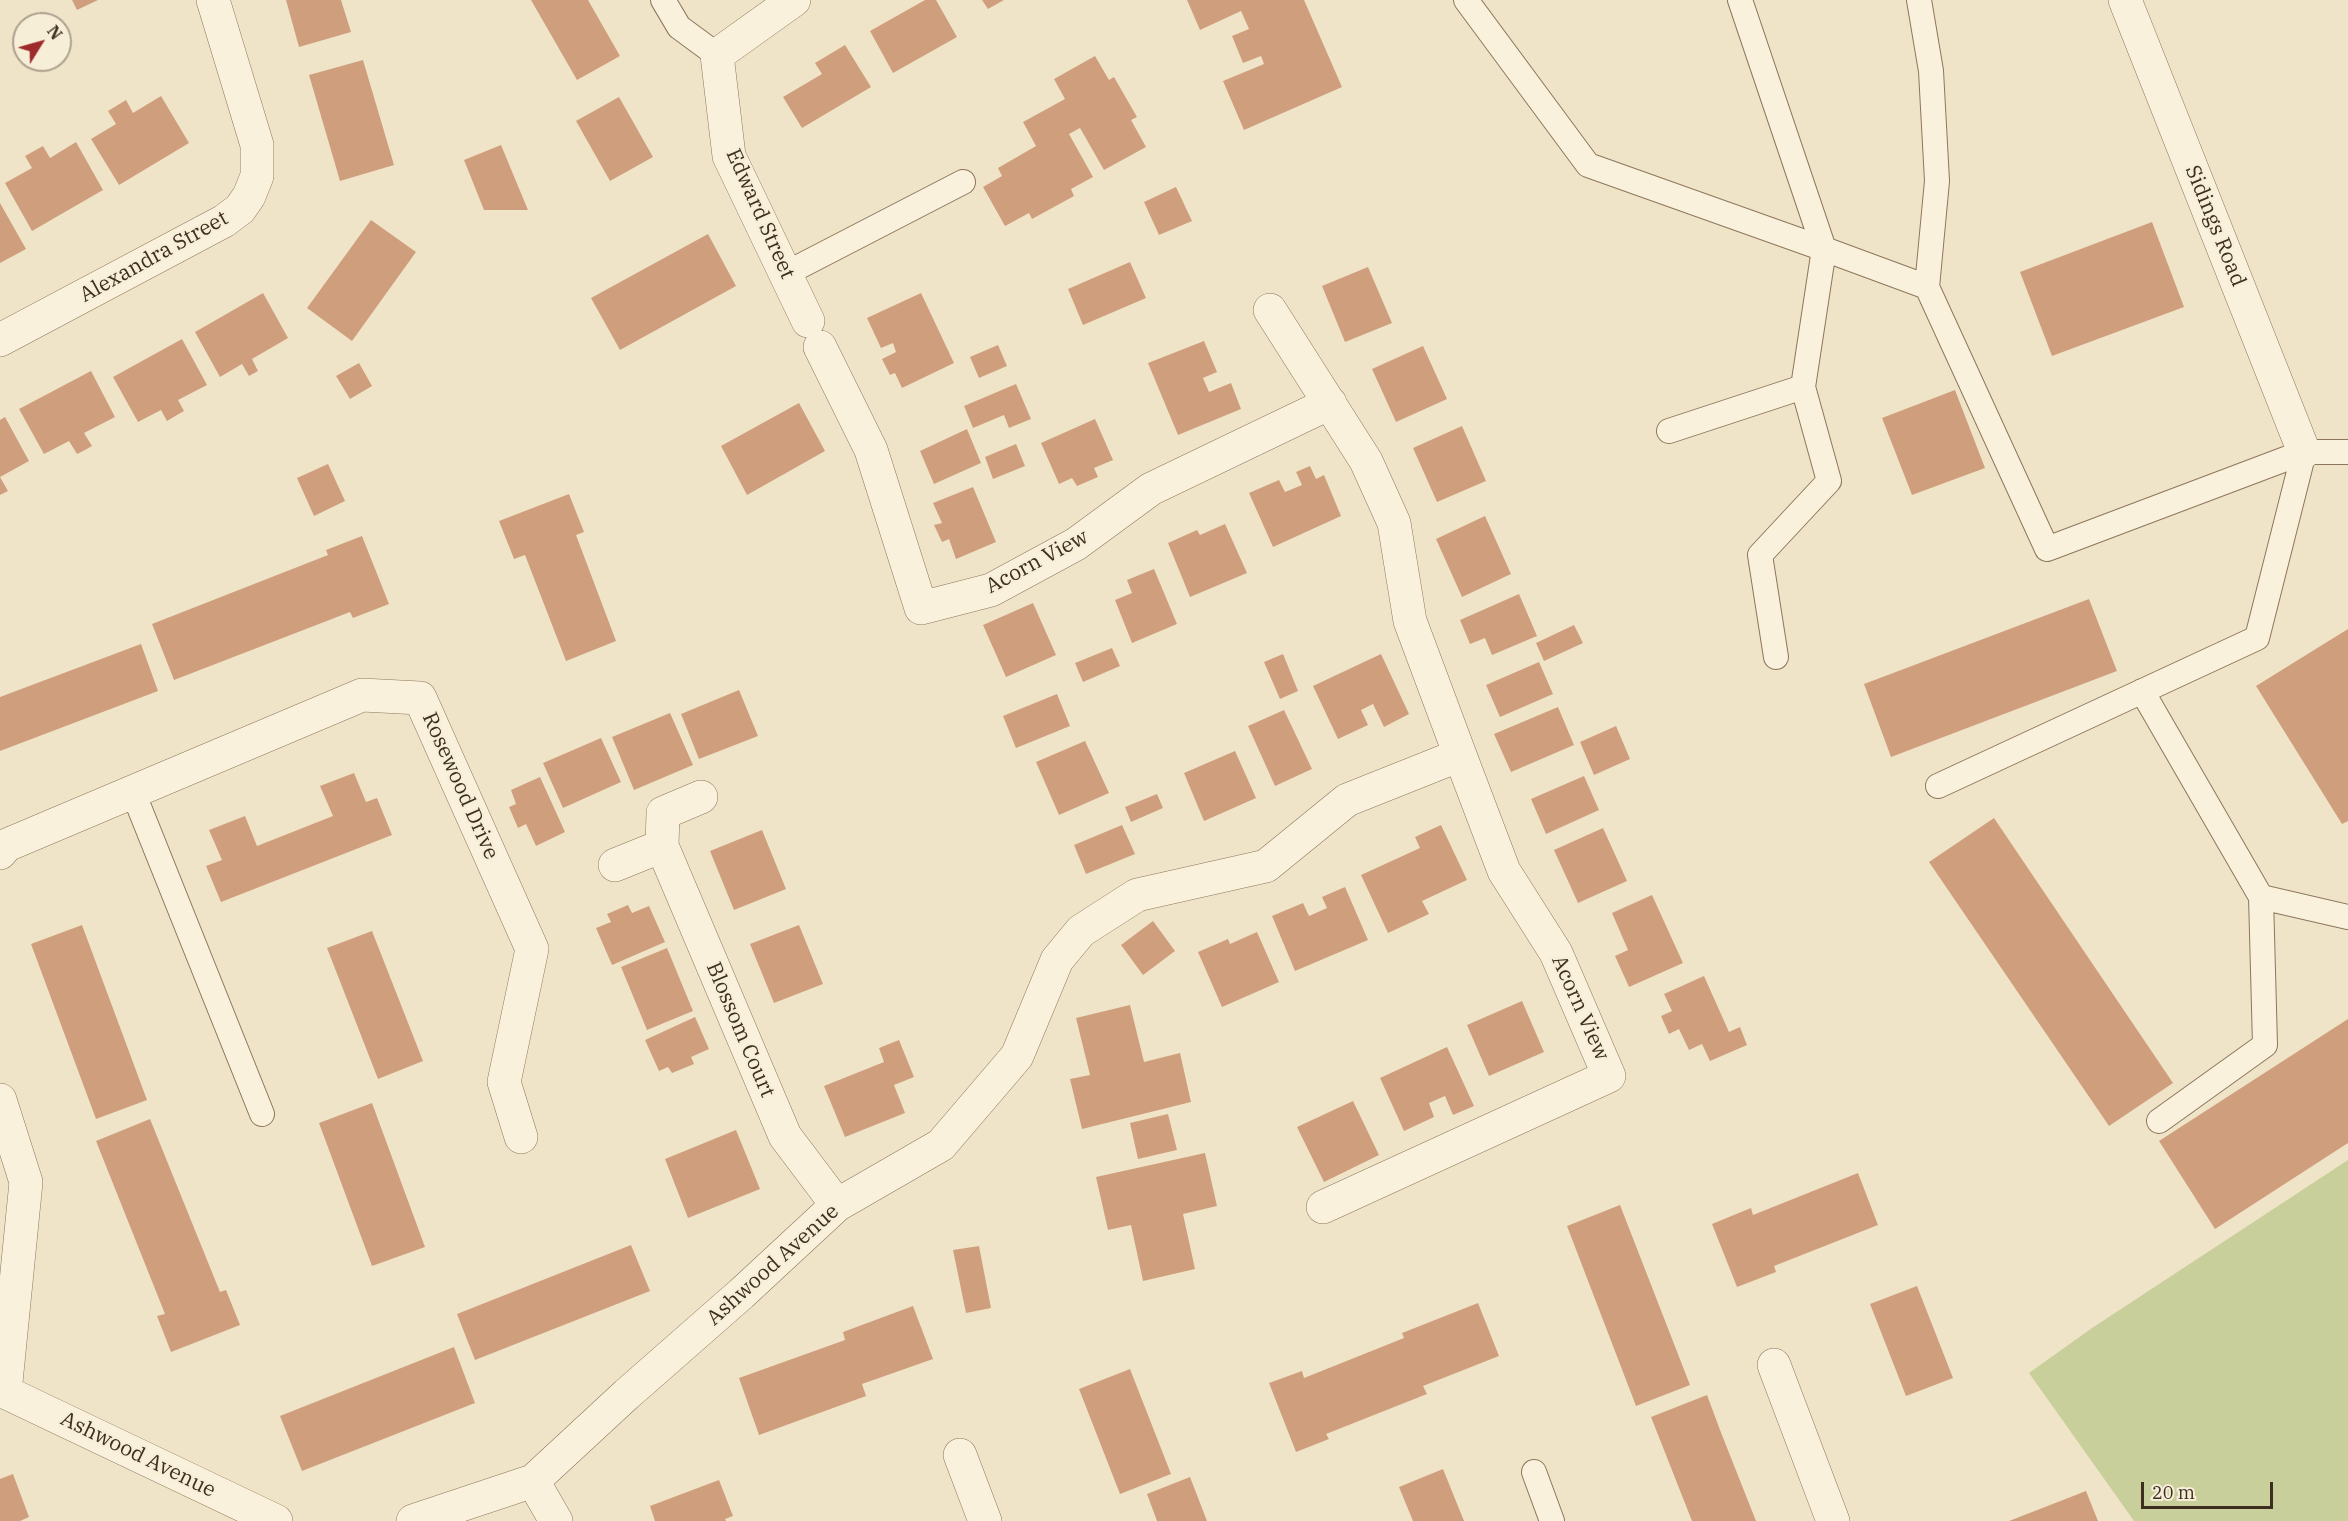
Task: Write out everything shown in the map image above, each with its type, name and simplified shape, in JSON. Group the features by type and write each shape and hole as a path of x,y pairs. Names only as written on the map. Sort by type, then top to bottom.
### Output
{"street":[{"name":"Alexandra Street","path":"0,340 224,221 240,209 249,196 257,176 258,145 213,0"},
{"path":"717,55 794,0"},
{"name":"Sidings Road","path":"2125,0 2304,452"},
{"name":"Edward Street","path":"717,55 729,156 814,334"},
{"name":"Acorn View","path":"1270,310 1366,461 1394,523 1410,621 1504,871 1556,953 1610,1076 1323,1207"},
{"name":"Acorn View","path":"814,334 871,450 921,608 991,590 1076,544 1151,489 1330,403"},
{"name":"Rosewood Drive","path":"0,853 7,845 362,695 420,698 532,949 504,1082 521,1137"},
{"name":"Ashwood Avenue","path":"413,1521 533,1481 837,1205 941,1145 1017,1056 1057,960 1081,931 1137,895 1266,866 1347,800 1460,755"},
{"name":"Blossom Court","path":"701,797 663,813 662,846 785,1136 837,1205"},
{"path":"615,865 662,846"},
{"path":"0,1100 26,1182 3,1392"},
{"path":"1774,1365 1833,1521"},
{"name":"Ashwood Avenue","path":"3,1392 276,1521"},
{"path":"960,1455 985,1521"},
{"path":"533,1481 556,1521"}],"lane":[{"path":"663,0 679,27 717,55"},
{"path":"1466,0 1588,165 1927,287"},
{"path":"1740,0 1824,249 1803,387 1829,480 1760,555 1776,657"},
{"path":"1919,0 1931,71 1937,181 1927,287 2047,549 2304,452 2348,452"},
{"path":"785,274 963,183"},
{"path":"1669,431 1803,387"},
{"path":"1938,786 2257,638 2304,452"},
{"path":"2142,691 2261,897 2265,1045 2159,1121"},
{"path":"133,792 262,1114"},
{"path":"2261,897 2348,917"},
{"path":"1534,1472 1552,1521"}],"green space":[{"path":"2348,1160 2348,1521 2134,1521 2029,1373 2092,1328"}],"building":[{"path":"72,0 98,0 77,10"},
{"path":"286,0 341,0 351,32 299,47"},
{"path":"531,0 588,0 620,56 577,80"},
{"path":"925,0 936,0 957,37 893,73 870,31"},
{"path":"982,0 1004,0 988,9"},
{"path":"1187,0 1304,0 1342,87 1244,130 1223,81 1264,64 1261,56 1243,63 1232,36 1249,29 1241,11 1200,30"},
{"path":"845,45 871,87 802,128 783,97 822,74 815,63"},
{"path":"1095,56 1109,80 1114,77 1137,117 1131,120 1146,147 1104,170 1080,128 1069,134 1093,177 1071,189 1074,196 1032,219 1029,213 1005,226 983,187 1002,176 998,168 1036,146 1023,122 1065,99 1054,79"},
{"path":"363,60 394,165 340,181 309,75"},
{"path":"161,96 189,143 119,185 91,139 116,124 108,111 126,100 133,113"},
{"path":"619,97 653,157 610,181 576,121"},
{"path":"76,142 103,190 32,231 5,183 32,168 25,156 43,146 50,158"},
{"path":"501,145 528,210 484,210 464,160"},
{"path":"1176,187 1192,221 1159,235 1144,202"},
{"path":"0,203 26,249 0,263"},
{"path":"371,220 416,252 352,341 307,308"},
{"path":"2152,222 2184,307 2052,356 2020,272"},
{"path":"708,234 736,286 620,350 591,298"},
{"path":"1130,262 1146,298 1083,325 1068,289"},
{"path":"1368,267 1392,323 1345,342 1322,286"},
{"path":"263,293 288,338 252,359 258,371 249,376 242,364 220,377 195,332"},
{"path":"921,293 954,363 902,388 895,373 890,375 882,359 896,352 893,343 881,348 867,318"},
{"path":"182,339 207,385 178,400 184,411 167,421 161,410 138,422 113,377"},
{"path":"1204,341 1217,372 1203,378 1209,392 1231,383 1241,409 1178,435 1148,363"},
{"path":"998,345 1007,366 979,378 970,357"},
{"path":"1423,346 1447,399 1396,422 1372,369"},
{"path":"359,363 372,386 350,399 336,376"},
{"path":"91,371 115,417 84,433 92,446 85,450 77,454 69,441 44,454 19,409"},
{"path":"1016,384 1031,419 1009,428 1004,415 973,428 964,406"},
{"path":"1955,390 1985,468 1912,495 1882,418"},
{"path":"799,403 825,451 747,495 721,446"},
{"path":"5,417 29,461 0,477 0,420"},
{"path":"1095,419 1113,460 1094,468 1098,477 1077,486 1072,478 1059,484 1041,443"},
{"path":"1462,426 1486,481 1437,502 1413,448"},
{"path":"967,429 981,463 934,484 920,451"},
{"path":"1016,444 1025,466 993,479 985,457"},
{"path":"328,464 345,501 314,516 297,478"},
{"path":"1310,466 1316,479 1324,475 1341,516 1273,547 1249,493 1279,480 1285,492 1302,485 1296,472"},
{"path":"0,477 8,491 0,495"},
{"path":"973,487 996,542 956,559 949,539 942,542 934,525 942,523 933,503"},
{"path":"569,494 584,532 576,535 616,641 566,661 525,555 514,559 499,521"},
{"path":"1485,516 1511,574 1462,597 1436,539"},
{"path":"1225,524 1247,573 1190,597 1168,543 1197,530 1200,535"},
{"path":"362,536 389,604 353,618 350,612 174,680 152,624 328,555 326,550"},
{"path":"1154,569 1177,624 1132,643 1115,600 1132,593 1127,580"},
{"path":"1519,594 1537,636 1492,655 1485,638 1470,644 1460,620"},
{"path":"2089,599 2117,671 1891,757 1864,684"},
{"path":"1033,603 1056,655 1006,677 983,625"},
{"path":"1574,625 1583,643 1544,661 1536,643"},
{"path":"2348,629 2348,821 2342,824 2256,686"},
{"path":"141,644 158,691 0,751 0,697"},
{"path":"1112,648 1120,666 1083,682 1075,663"},
{"path":"1283,654 1298,691 1280,699 1264,662"},
{"path":"1381,654 1409,714 1384,727 1373,704 1361,710 1368,725 1338,739 1313,686"},
{"path":"1539,662 1553,694 1500,717 1486,685"},
{"path":"739,690 758,736 699,759 681,714"},
{"path":"1057,694 1070,726 1016,748 1003,716"},
{"path":"1558,707 1574,745 1511,772 1494,734"},
{"path":"1284,710 1312,769 1275,786 1248,726"},
{"path":"670,713 693,765 634,790 612,737"},
{"path":"1616,726 1630,759 1594,775 1580,742"},
{"path":"601,738 621,782 563,808 543,763"},
{"path":"1085,741 1109,793 1059,815 1036,762"},
{"path":"1235,751 1256,798 1204,821 1184,773"},
{"path":"354,773 366,802 377,798 392,835 221,902 206,866 222,860 209,830 245,816 257,846 333,816 320,786"},
{"path":"1584,776 1599,810 1546,834 1531,799"},
{"path":"540,777 565,832 536,846 526,824 518,828 509,807 516,804 511,790"},
{"path":"1157,794 1163,808 1131,822 1125,807"},
{"path":"1994,818 2173,1083 2109,1126 1929,862"},
{"path":"1122,825 1135,854 1086,874 1074,845"},
{"path":"1441,825 1467,880 1422,901 1429,914 1388,933 1361,875 1420,848 1415,837"},
{"path":"1603,828 1627,881 1578,903 1554,850"},
{"path":"762,830 786,889 734,910 710,851"},
{"path":"1345,887 1368,940 1295,971 1272,916 1303,903 1309,916 1327,908 1322,897"},
{"path":"1652,895 1683,963 1629,987 1615,956 1628,950 1612,913"},
{"path":"628,905 632,913 649,906 665,942 612,965 596,928 611,922 607,914"},
{"path":"1153,921 1175,951 1143,975 1121,945"},
{"path":"82,925 147,1100 96,1119 31,944"},
{"path":"799,925 823,984 774,1003 750,944"},
{"path":"372,931 423,1061 378,1079 327,948"},
{"path":"1257,932 1279,982 1222,1007 1198,952 1228,939 1230,944"},
{"path":"667,948 693,1011 647,1030 621,967"},
{"path":"1704,976 1729,1032 1740,1027 1747,1045 1710,1061 1702,1044 1689,1050 1679,1029 1669,1034 1661,1016 1672,1011 1664,994"},
{"path":"1522,1001 1544,1052 1489,1076 1467,1025"},
{"path":"1130,1005 1144,1062 1180,1053 1191,1102 1082,1129 1070,1079 1090,1075 1076,1018"},
{"path":"695,1017 709,1049 691,1057 694,1064 672,1073 668,1067 659,1071 645,1040"},
{"path":"2348,1019 2348,1143 2215,1229 2159,1141"},
{"path":"899,1040 914,1077 894,1085 905,1113 845,1137 824,1086 884,1062 879,1048"},
{"path":"1447,1047 1474,1106 1453,1115 1445,1096 1429,1103 1434,1117 1404,1131 1380,1078"},
{"path":"1353,1101 1379,1155 1324,1182 1297,1127"},
{"path":"372,1103 425,1247 372,1266 319,1123"},
{"path":"1168,1114 1177,1150 1138,1159 1130,1123"},
{"path":"150,1119 220,1292 226,1290 240,1325 171,1352 157,1316 165,1314 96,1141"},
{"path":"736,1130 760,1189 688,1218 665,1159"},
{"path":"1205,1153 1217,1206 1183,1214 1195,1269 1143,1281 1131,1225 1108,1230 1096,1177"},
{"path":"1858,1173 1878,1225 1774,1266 1776,1272 1737,1287 1712,1224 1751,1208 1753,1215"},
{"path":"1620,1205 1690,1385 1636,1406 1567,1226"},
{"path":"631,1245 650,1291 475,1360 457,1314"},
{"path":"979,1246 991,1308 966,1313 953,1250"},
{"path":"1917,1286 1953,1378 1906,1396 1870,1304"},
{"path":"1478,1303 1499,1356 1423,1386 1427,1394 1326,1434 1329,1439 1296,1452 1269,1383 1302,1371 1304,1378 1404,1338 1402,1333"},
{"path":"913,1306 933,1359 862,1384 866,1396 759,1435 739,1378 845,1340 843,1332"},
{"path":"454,1347 475,1403 302,1471 280,1416"},
{"path":"1130,1369 1171,1474 1120,1494 1079,1389"},
{"path":"1707,1395 1756,1521 1692,1521 1651,1417"},
{"path":"1443,1469 1464,1521 1413,1521 1399,1487"},
{"path":"13,1474 29,1517 20,1521 0,1521 0,1479"},
{"path":"1190,1477 1207,1521 1157,1521 1147,1494"},
{"path":"719,1480 733,1516 725,1519 726,1521 655,1521 650,1506"},
{"path":"2086,1491 2098,1521 2009,1521"}]}
